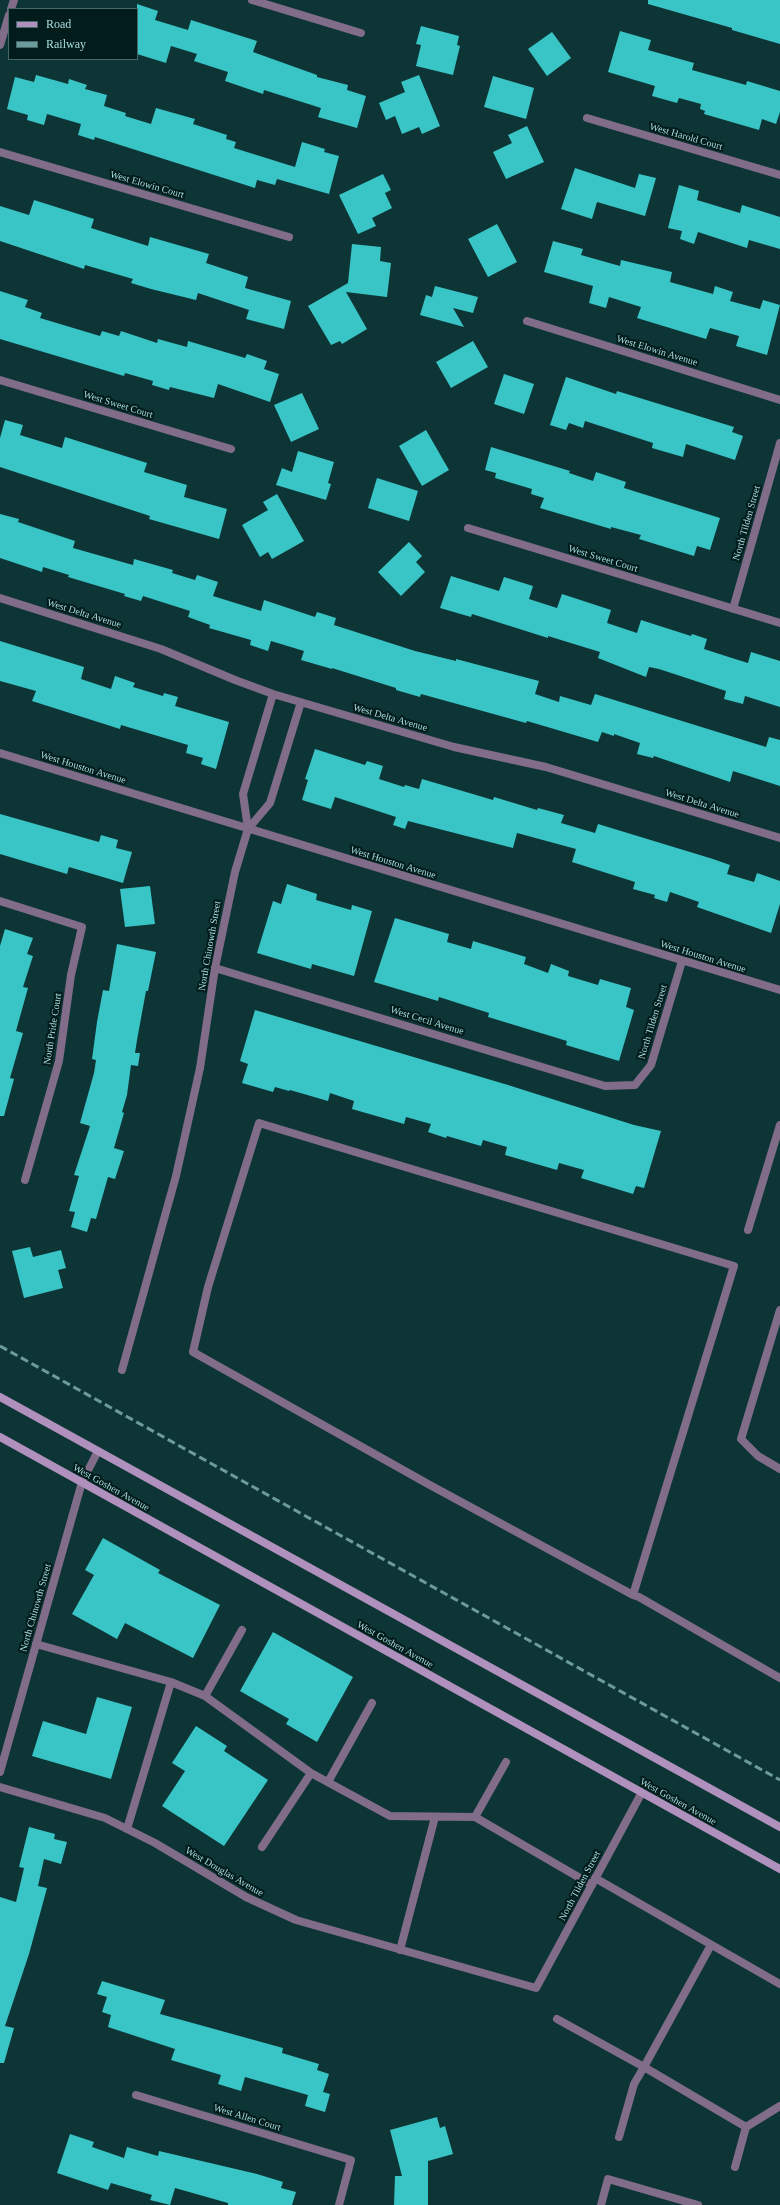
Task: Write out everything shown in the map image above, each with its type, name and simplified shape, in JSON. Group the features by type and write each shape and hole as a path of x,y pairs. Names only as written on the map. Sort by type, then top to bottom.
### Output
{"main road":[{"path":"0,1397 780,1827"},
{"name":"West Goshen Avenue","path":"0,1437 641,1794 780,1869"}],"street":[{"path":"252,0 361,33"},
{"path":"0,45 8,18"},
{"name":"West Harold Court","path":"587,118 780,175"},
{"name":"West Elowin Court","path":"0,152 289,237"},
{"name":"West Elowin Avenue","path":"528,321 780,400"},
{"name":"West Sweet Court","path":"0,380 231,449"},
{"name":"North Tilden Street","path":"733,609 780,443"},
{"name":"West Sweet Court","path":"468,528 780,623"},
{"name":"West Delta Avenue","path":"0,598 161,649 273,694 454,747 546,767 780,838"},
{"name":"North Chinowth Street","path":"122,1370 176,1176 200,1068 215,968 228,900 248,829 244,794 273,694"},
{"name":"North Chinowth Street","path":"248,829 270,802 301,702"},
{"name":"West Houston Avenue","path":"0,753 780,990"},
{"name":"North Pride Court","path":"0,900 82,927 71,975 59,1061 25,1180"},
{"name":"North Tilden Street","path":"635,1085 651,1065 682,961"},
{"name":"West Cecil Avenue","path":"215,968 605,1086 635,1085"},
{"path":"633,1595 734,1266 259,1123 208,1287 193,1352 428,1484 633,1595 780,1678"},
{"path":"748,1230 780,1125"},
{"path":"780,1310 741,1440 758,1456 780,1469"},
{"name":"North Chinowth Street","path":"0,1772 82,1482 98,1451"},
{"path":"205,1696 242,1630"},
{"path":"36,1644 171,1682 205,1696 311,1773 390,1816 475,1817 780,1984"},
{"path":"127,1829 171,1682"},
{"path":"328,1782 372,1703"},
{"path":"475,1817 506,1762"},
{"path":"262,1847 311,1773"},
{"name":"West Douglas Avenue","path":"0,1787 105,1818 155,1843 246,1897 296,1920 536,1988"},
{"name":"North Tilden Street","path":"536,1988 641,1794"},
{"path":"400,1950 435,1817"},
{"path":"619,2137 634,2084 711,1945"},
{"path":"557,2019 644,2067 746,2127"},
{"name":"West Allen Court","path":"136,2095 351,2160 339,2205"},
{"path":"735,2167 746,2127 780,2106"},
{"path":"601,2205 608,2179 698,2205"}],"building":[{"path":"648,0 780,0 780,44 732,30 732,28 648,4"},
{"path":"137,4 158,11 155,20 188,30 191,20 257,41 253,52 317,75 317,77 348,85 347,90 366,96 357,128 318,117 321,108 264,90 263,94 225,81 228,72 194,61 197,54 171,46 166,63 138,54"},
{"path":"421,26 459,36 457,45 460,46 453,75 416,66 421,45 416,44"},
{"path":"620,31 651,40 648,50 694,63 692,70 746,85 747,81 780,91 780,112 776,124 762,119 759,130 704,114 705,111 700,109 701,104 679,98 677,103 652,96 655,86 608,72"},
{"path":"552,32 571,58 547,76 528,49"},
{"path":"36,75 68,84 69,79 87,85 85,89 107,95 104,106 126,113 125,116 151,124 156,108 195,119 193,124 227,135 226,139 236,142 234,148 295,167 302,142 325,149 324,152 339,156 329,194 277,179 275,185 257,180 255,188 95,137 94,140 78,135 81,124 47,114 44,125 27,120 28,115 7,109 15,77 34,82"},
{"path":"419,75 440,126 422,134 419,127 402,134 395,116 386,120 379,103 405,92 401,82"},
{"path":"493,76 534,88 526,119 484,107"},
{"path":"527,126 544,162 506,179 493,152 512,143 508,135"},
{"path":"575,168 635,188 639,174 656,178 645,216 597,202 592,219 561,209"},
{"path":"383,174 391,190 385,193 392,208 372,218 376,226 358,234 339,195"},
{"path":"679,185 699,191 697,200 740,213 742,205 780,217 780,249 749,240 747,248 698,232 694,244 680,239 682,231 668,228"},
{"path":"34,200 94,219 91,228 148,246 150,237 209,254 206,263 248,277 245,288 291,301 284,329 246,319 249,310 198,293 196,300 151,289 131,283 133,279 85,265 84,269 0,241 0,206 29,215"},
{"path":"497,224 517,262 488,277 468,239"},
{"path":"553,241 583,249 581,255 620,266 621,260 672,272 670,282 713,294 715,286 733,292 730,301 760,309 763,300 780,305 767,355 736,346 739,336 710,328 706,339 637,318 641,307 609,297 606,308 589,303 593,286 544,272"},
{"path":"352,244 381,247 380,261 391,263 387,297 346,292 367,329 342,344 340,341 331,345 308,306 348,283"},
{"path":"435,286 478,297 473,313 453,308 464,327 420,315 426,295 432,297"},
{"path":"0,291 28,300 25,307 42,313 40,318 100,336 102,331 119,336 121,331 157,343 158,339 187,347 188,341 245,358 247,354 267,361 264,369 279,374 270,402 218,384 214,398 170,387 169,390 152,385 153,381 125,373 124,376 0,339"},
{"path":"473,341 488,367 451,388 436,362"},
{"path":"504,374 534,384 524,414 494,404"},
{"path":"566,377 616,394 617,391 734,427 732,432 743,436 735,460 686,444 683,457 652,448 653,443 585,421 583,428 569,423 566,430 550,425"},
{"path":"302,393 319,429 291,442 274,405"},
{"path":"5,420 23,425 20,435 62,448 65,437 147,463 144,472 187,485 184,497 227,509 219,539 149,519 150,516 0,467 0,438"},
{"path":"426,430 449,470 422,486 399,446"},
{"path":"491,447 570,471 569,473 593,481 596,472 626,482 624,488 720,518 710,550 697,546 694,556 639,539 641,535 611,527 611,529 540,508 544,498 531,494 532,489 495,478 496,473 485,470"},
{"path":"298,451 334,462 328,483 331,484 326,500 276,485 282,468 292,472"},
{"path":"377,478 418,491 409,521 368,508"},
{"path":"277,494 304,541 272,559 268,552 260,557 242,525 268,510 263,502"},
{"path":"0,514 19,519 18,522 75,541 73,548 133,565 134,559 173,570 172,573 195,580 197,575 218,582 213,596 261,611 264,600 315,617 317,612 336,618 334,625 415,651 456,661 456,659 539,681 535,694 559,702 560,696 591,705 595,694 766,747 769,737 780,740 780,786 733,771 730,782 654,756 653,758 637,754 640,743 614,734 614,736 602,732 598,742 527,721 526,723 421,694 420,697 396,690 396,688 301,660 304,651 271,641 268,651 250,645 251,640 209,628 210,625 188,617 190,611 143,596 141,601 124,596 125,594 68,577 69,575 43,567 42,572 0,558"},
{"path":"409,542 422,556 416,562 425,572 401,596 378,572"},
{"path":"451,576 499,591 504,577 533,586 529,599 557,608 562,594 611,610 607,623 637,633 641,620 691,636 692,634 707,639 704,649 748,663 751,652 780,661 780,707 745,696 743,704 724,699 726,691 659,669 649,667 646,677 598,658 600,652 548,636 548,638 472,614 471,617 440,608"},
{"path":"0,641 84,667 81,679 111,689 115,676 135,683 133,687 163,696 164,693 178,697 175,706 229,722 216,769 201,764 203,758 186,753 188,745 121,725 120,729 32,701 36,691 0,681"},
{"path":"315,749 365,765 367,761 383,766 379,779 404,787 405,785 419,789 422,779 493,800 494,797 537,810 538,808 564,815 561,823 595,833 598,824 713,859 730,865 727,874 754,882 757,873 780,881 780,904 771,933 697,907 699,902 670,892 667,902 654,898 655,895 633,889 635,882 572,862 576,849 517,833 513,848 408,821 405,829 393,825 396,817 335,797 331,809 302,800 308,780 305,779"},
{"path":"0,814 99,842 101,835 118,840 116,848 132,852 123,883 69,867 67,874 0,854"},
{"path":"287,884 317,894 316,900 351,910 352,905 372,911 354,976 312,964 311,969 257,953 273,901 281,904"},
{"path":"150,886 155,924 125,927 120,889"},
{"path":"395,918 449,934 447,942 471,949 473,941 526,957 524,964 548,973 551,964 569,971 568,976 598,985 600,979 631,988 626,1007 634,1010 619,1061 566,1045 567,1041 488,1017 489,1013 439,997 438,1001 374,982"},
{"path":"5,929 33,938 27,954 33,956 23,987 28,988 16,1031 23,1033 10,1078 14,1079 4,1116 0,1116 0,946"},
{"path":"117,944 156,952 148,991 146,991 137,1040 135,1053 140,1053 138,1066 131,1065 127,1095 122,1112 124,1113 114,1148 124,1151 115,1179 108,1177 96,1219 91,1218 87,1232 71,1227 75,1212 69,1211 79,1176 74,1175 90,1126 80,1123 94,1073 96,1060 92,1059 97,1022 103,990 109,991"},
{"path":"255,1010 508,1085 634,1125 661,1131 644,1188 636,1186 633,1194 581,1178 584,1170 559,1163 557,1170 505,1155 507,1147 483,1140 481,1146 447,1136 446,1138 428,1132 431,1124 406,1117 404,1124 352,1109 354,1101 330,1093 328,1101 290,1090 275,1087 273,1092 242,1083 248,1064 240,1061"},
{"path":"30,1247 33,1257 61,1250 66,1268 58,1270 63,1288 24,1298 12,1251"},
{"path":"103,1538 160,1570 158,1573 220,1605 193,1658 125,1623 117,1639 72,1614 94,1575 85,1570"},
{"path":"273,1632 353,1677 317,1742 286,1724 289,1719 240,1691"},
{"path":"97,1697 132,1707 111,1779 32,1756 43,1721 86,1734"},
{"path":"196,1726 227,1746 224,1751 268,1780 224,1846 162,1806 185,1771 172,1763"},
{"path":"29,1827 55,1834 54,1839 67,1842 61,1864 44,1859 38,1886 47,1888 29,1954 5,2026 14,2028 4,2063 0,2063 0,1897 16,1902 24,1868 19,1867"},
{"path":"102,1981 165,2000 160,2014 283,2048 282,2053 319,2064 317,2070 329,2074 323,2092 330,2094 325,2112 305,2106 308,2095 245,2077 241,2091 218,2084 221,2075 171,2060 175,2049 108,2027 111,2015 102,2012 107,1997 97,1994"},
{"path":"437,2117 440,2128 445,2126 453,2154 428,2161 428,2205 394,2205 395,2176 402,2176 390,2130"},
{"path":"70,2134 94,2142 92,2147 124,2158 127,2147 158,2156 159,2151 257,2174 283,2182 281,2188 296,2192 292,2205 228,2205 228,2203 175,2188 170,2205 150,2200 152,2195 111,2183 108,2190 57,2173"}],"railway":[{"path":"0,1346 780,1780"}]}
